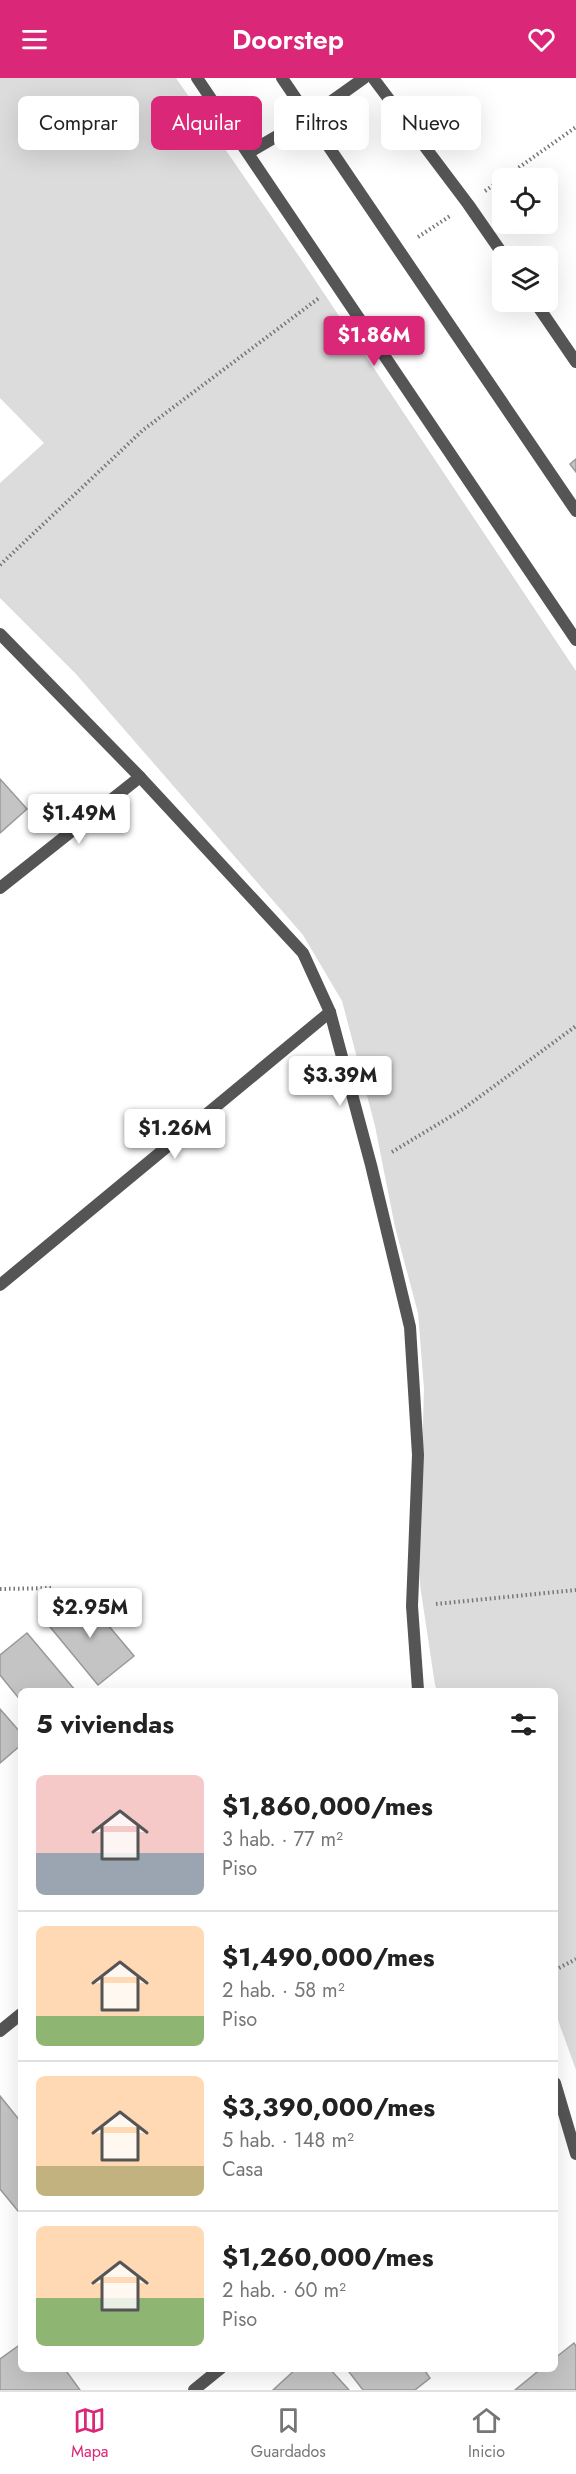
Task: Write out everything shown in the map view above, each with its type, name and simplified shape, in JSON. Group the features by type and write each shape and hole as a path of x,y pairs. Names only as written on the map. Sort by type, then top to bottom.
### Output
{"street":[{"path":"197,78 576,640"},
{"path":"282,78 294,96"},
{"path":"339,96 364,78"},
{"path":"373,78 497,246"},
{"path":"248,153 274,138"},
{"path":"330,150 576,511"},
{"path":"542,312 576,362"},
{"path":"0,634 140,777 303,953 330,1012 371,1165 410,1327 418,1455 412,1606 418,1688"},
{"path":"0,888 140,777"},
{"path":"0,1285 330,1012"},
{"path":"0,2031 18,2016"},
{"path":"558,2098 576,2154"},
{"path":"194,2390 216,2372"}],"path":[{"path":"518,168 576,127"},
{"path":"398,250 468,204"},
{"path":"0,564 143,429 337,285"},
{"path":"371,1165 463,1109 576,1026"},
{"path":"0,1588 53,1588"},
{"path":"412,1606 576,1590"},
{"path":"558,1968 576,1959"}],"shaded area":[{"path":"0,78 176,78 188,96 151,96 151,150 226,150 576,671 576,2070 558,2020 558,1688 436,1688 435,1685 420,1585 424,1389 418,1313 395,1227 375,1126 342,1001 303,935 76,674 0,598 0,483 44,443 0,398"}],"building":[{"path":"576,459 576,472 570,464"},
{"path":"0,779 27,809 0,833"},
{"path":"81,1593 134,1656 98,1685 46,1622"},
{"path":"27,1633 73,1688 18,1688 18,1697 0,1675 0,1655"},
{"path":"0,1709 18,1730 18,1748 0,1763"},
{"path":"0,2096 18,2118 18,2211 0,2189"},
{"path":"574,2343 576,2346 576,2390 515,2390 537,2372 558,2372 558,2356"},
{"path":"18,2346 18,2372 67,2372 80,2390 0,2390 0,2359"},
{"path":"293,2372 333,2372 349,2390 273,2390"},
{"path":"349,2372 426,2372 430,2378 415,2390 363,2390"}]}
